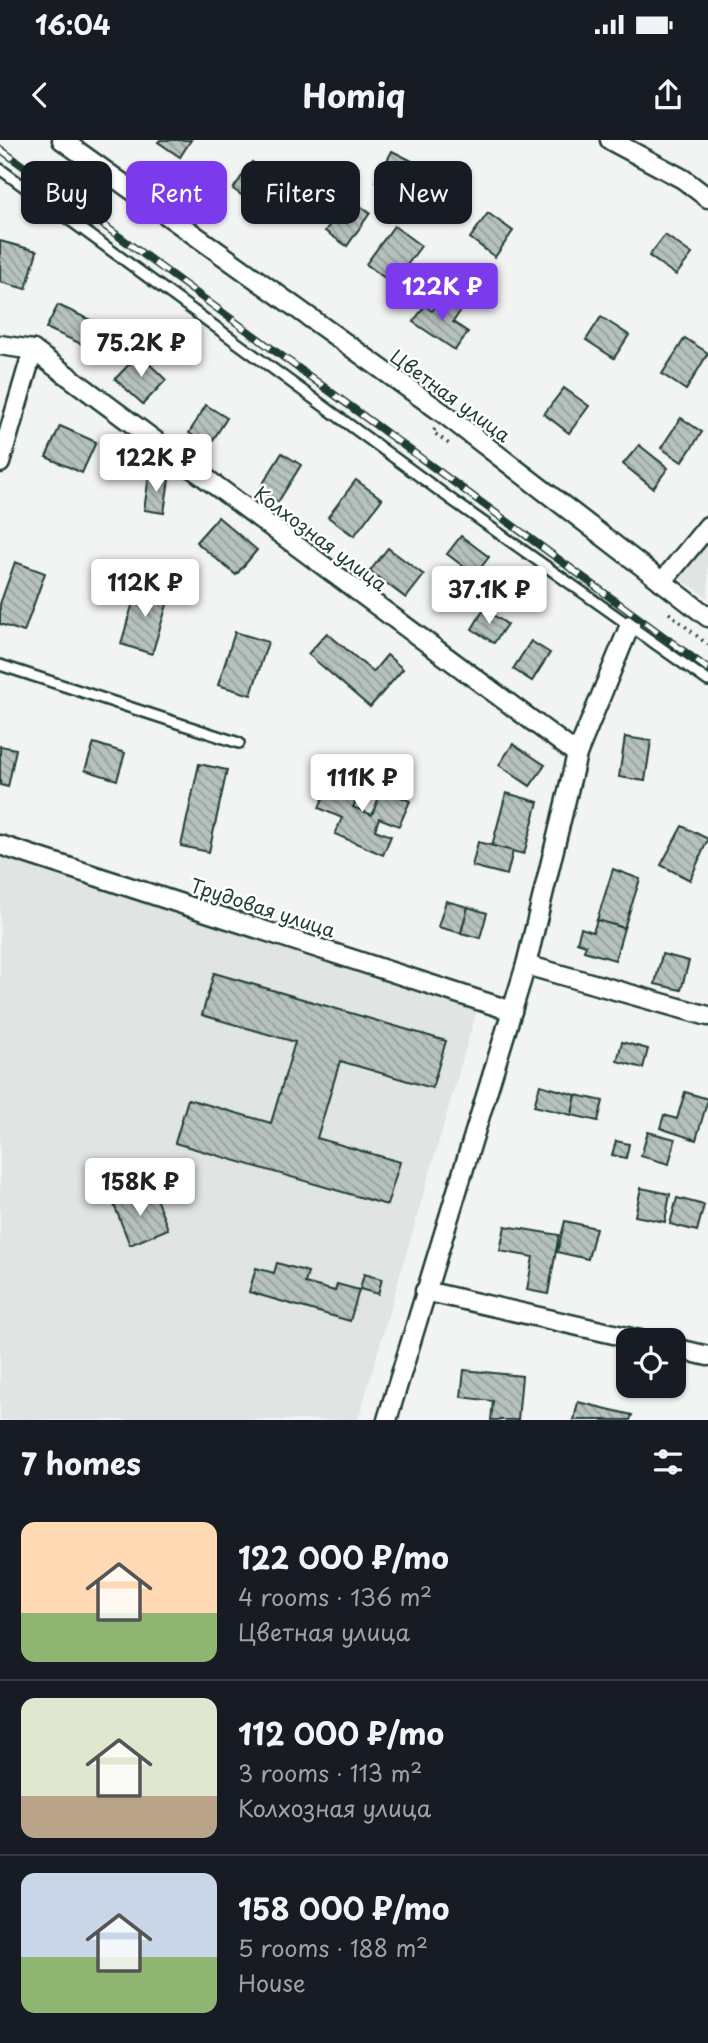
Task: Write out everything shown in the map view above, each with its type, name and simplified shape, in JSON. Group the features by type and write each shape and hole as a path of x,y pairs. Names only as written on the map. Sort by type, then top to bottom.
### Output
{"street":[{"name":"Цветная улица","path":"62,140 447,415 708,617"},
{"path":"610,140 683,179 708,198"},
{"name":"Колхозная улица","path":"0,345 33,350 577,754"},
{"path":"0,463 33,350"},
{"path":"662,582 708,526"},
{"path":"387,1420 526,965 577,754 630,625"},
{"name":"Трудовая улица","path":"0,845 512,1011"},
{"path":"526,965 708,1016"},
{"path":"425,1291 616,1335"},
{"path":"686,1351 708,1356"}],"lane":[{"path":"0,169 440,492 708,681"},
{"path":"0,665 239,743"}],"shaded area":[{"path":"708,540 708,597 677,577"},
{"path":"0,855 478,1006 358,1420 0,1420"}],"building":[{"path":"191,140 180,157 158,142"},
{"path":"392,151 412,161 387,161"},
{"path":"241,178 241,195 233,189"},
{"path":"360,206 370,213 347,246 325,231 330,224 360,224"},
{"path":"488,213 513,231 495,257 470,238"},
{"path":"394,226 421,246 393,284 366,264"},
{"path":"665,235 692,254 676,275 649,256"},
{"path":"0,241 37,251 26,289 0,282"},
{"path":"443,297 461,310 453,322 468,332 455,350 413,322 425,306 432,311"},
{"path":"58,305 99,324 88,347 46,328"},
{"path":"601,317 629,335 614,358 586,340"},
{"path":"685,338 708,353 686,390 662,374"},
{"path":"139,354 166,380 143,404 115,379"},
{"path":"564,388 589,406 569,433 544,414"},
{"path":"206,405 227,418 209,446 189,433"},
{"path":"681,418 702,432 682,462 661,448"},
{"path":"60,426 96,442 82,473 46,457"},
{"path":"639,445 668,468 653,488 623,464"},
{"path":"282,453 301,465 278,502 259,490"},
{"path":"149,476 169,479 164,513 144,510"},
{"path":"356,480 382,499 354,536 328,517"},
{"path":"218,517 257,550 236,575 196,542"},
{"path":"461,536 489,557 475,575 447,554"},
{"path":"388,548 424,575 406,598 370,571"},
{"path":"15,562 45,573 24,632 0,624 0,604"},
{"path":"138,585 170,595 152,654 121,644"},
{"path":"484,609 507,624 494,643 472,629"},
{"path":"235,632 268,642 251,695 218,685"},
{"path":"327,633 373,672 387,655 403,669 370,707 308,654"},
{"path":"531,641 550,653 532,681 513,669"},
{"path":"625,737 651,741 645,781 619,777"},
{"path":"94,743 125,753 117,780 85,770"},
{"path":"513,744 545,765 530,786 499,765"},
{"path":"0,746 16,749 8,787 0,785"},
{"path":"199,764 227,770 209,852 181,846"},
{"path":"332,776 362,788 353,807 372,815 382,789 410,801 399,826 379,818 375,830 391,836 383,855 335,834 342,818 319,808"},
{"path":"506,793 538,802 524,854 492,846"},
{"path":"682,826 708,839 690,880 661,865"},
{"path":"478,842 513,851 507,875 472,866"},
{"path":"613,869 640,879 624,928 597,920"},
{"path":"446,901 468,907 461,933 438,927"},
{"path":"468,907 487,913 480,938 461,933"},
{"path":"597,920 624,928 615,960 584,951 586,945 577,942 581,928 593,932"},
{"path":"662,954 689,961 681,990 655,984"},
{"path":"214,973 446,1041 432,1088 340,1061 317,1138 400,1162 387,1205 175,1143 188,1099 271,1123 295,1042 202,1015"},
{"path":"622,1042 648,1049 643,1068 617,1061"},
{"path":"540,1085 576,1095 572,1115 534,1106"},
{"path":"685,1092 708,1099 696,1140 660,1128 664,1115 677,1119"},
{"path":"576,1095 603,1101 598,1121 572,1115"},
{"path":"648,1132 675,1139 669,1164 641,1156"},
{"path":"616,1141 629,1144 626,1158 612,1155"},
{"path":"641,1188 670,1194 665,1222 635,1216"},
{"path":"135,1193 139,1203 155,1196 168,1229 130,1245 113,1202"},
{"path":"677,1198 704,1205 697,1231 670,1224"},
{"path":"565,1221 596,1228 588,1259 557,1252"},
{"path":"505,1226 559,1235 548,1294 527,1290 533,1257 500,1251"},
{"path":"277,1263 308,1272 305,1283 335,1291 337,1284 359,1290 350,1321 249,1292 256,1268 274,1273"},
{"path":"364,1274 382,1279 378,1294 360,1289"},
{"path":"464,1370 522,1376 518,1420 491,1420 493,1401 461,1397"},
{"path":"578,1402 632,1415 630,1420 574,1420"}],"railway":[{"path":"0,149 708,669"}]}
